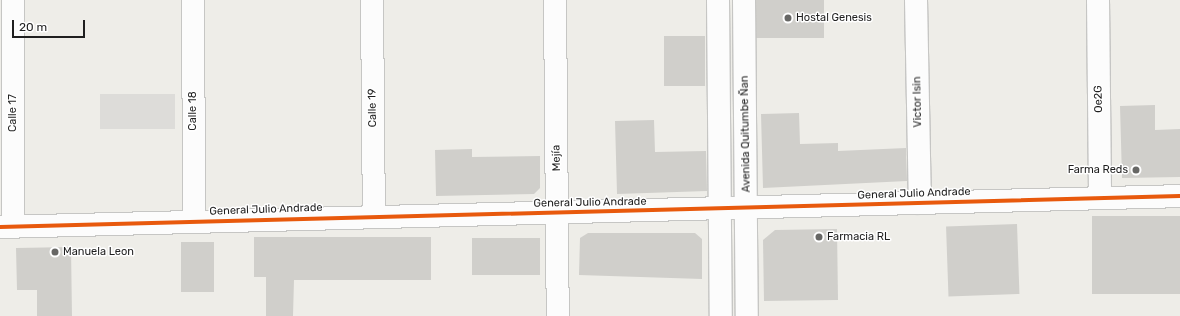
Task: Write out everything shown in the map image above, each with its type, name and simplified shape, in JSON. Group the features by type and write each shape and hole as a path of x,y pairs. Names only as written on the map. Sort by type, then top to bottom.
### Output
{"street":[{"name":"Calle 17","path":"6,227 13,0"},
{"name":"Calle 18","path":"192,0 194,221"},
{"name":"Calle 19","path":"372,0 374,216"},
{"name":"Mejía","path":"555,0 558,316"},
{"path":"718,0 721,316"},
{"name":"Avenida Quitumbe Ñan","path":"744,0 747,316"},
{"name":"Victor Isin","path":"916,0 920,203"},
{"name":"Oe2G","path":"1098,0 1100,198"},
{"name":"General Julio Andrade","path":"6,227 374,216 720,209 1180,196"}],"shaded area":[{"path":"100,94 175,94 175,129 100,129"}],"building":[{"name":"Hostal Genesis","path":"756,0 824,0 824,38 756,38"},
{"path":"664,36 705,36 705,86 664,86"},
{"path":"1155,105 1155,130 1180,129 1180,177 1122,178 1120,106"},
{"path":"799,113 800,144 838,143 838,151 906,148 907,181 763,188 761,114"},
{"path":"654,120 655,152 706,151 707,191 617,194 615,121"},
{"path":"472,149 472,157 540,156 540,188 534,194 436,196 435,150"},
{"path":"1092,216 1180,216 1180,294 1092,294"},
{"path":"1017,224 1019,294 948,296 946,226"},
{"path":"837,229 838,300 764,301 763,240 775,230"},
{"path":"588,233 695,233 702,239 702,279 579,275 580,238"},
{"path":"254,237 431,237 431,280 294,280 293,316 266,316 266,277 254,277"},
{"path":"472,238 540,238 540,275 472,275"},
{"path":"181,242 214,242 214,292 181,292"},
{"path":"71,247 72,316 37,316 37,290 17,290 16,248"}],"cycle path":[{"path":"0,227 1180,196"}],"place":[{"name":"Hostal Genesis","path":"788,18"},
{"name":"Farma Reds","path":"1136,170"},
{"name":"Farmacia RL","path":"819,237"},
{"name":"Manuela Leon","path":"55,252"}]}
